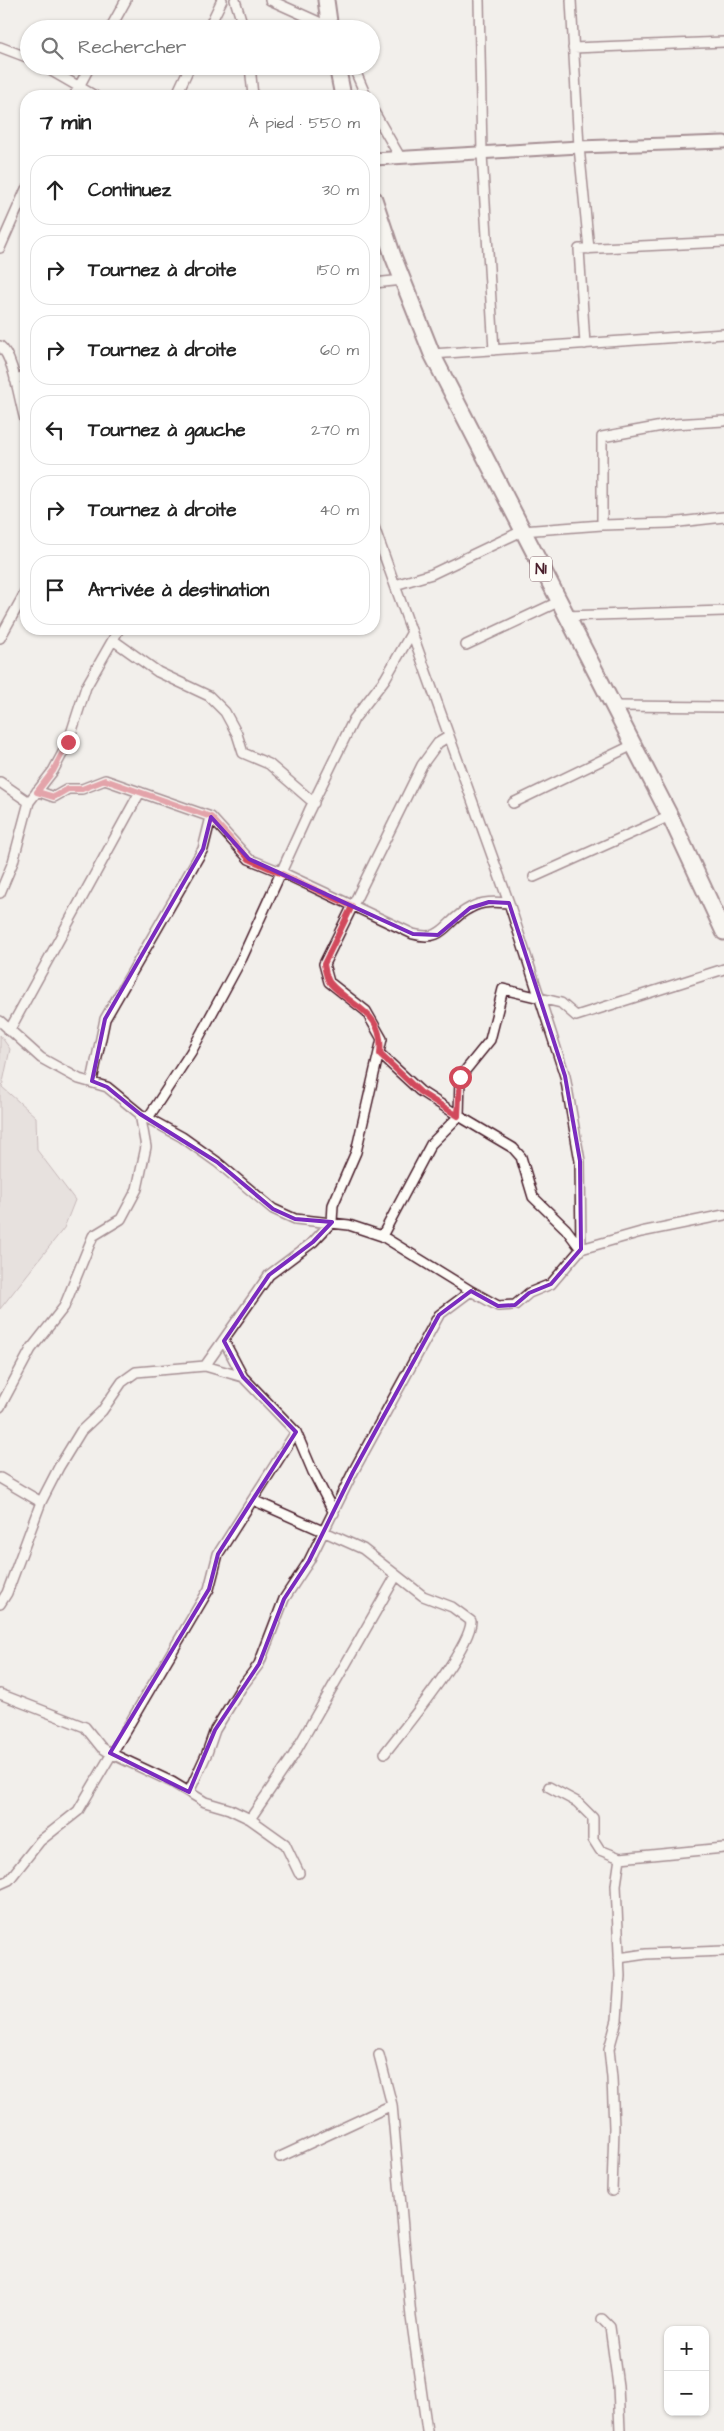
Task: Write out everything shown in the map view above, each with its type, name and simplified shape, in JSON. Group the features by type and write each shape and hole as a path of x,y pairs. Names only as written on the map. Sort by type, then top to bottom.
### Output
{"highway":[{"path":"326,0 329,20"},
{"path":"339,75 342,90"},
{"name":"N1","path":"380,216 432,354 565,616 670,816 723,925"}],"street":[{"path":"115,20 126,0"},
{"path":"212,20 222,0"},
{"path":"235,0 241,20"},
{"path":"270,0 313,20"},
{"path":"480,0 482,154 494,350"},
{"path":"571,0 579,147 589,248"},
{"path":"573,48 724,42"},
{"path":"0,47 20,55"},
{"path":"58,75 84,90"},
{"path":"77,90 85,75"},
{"path":"179,90 186,75"},
{"path":"251,75 252,90"},
{"path":"357,75 363,90"},
{"path":"380,122 400,157"},
{"path":"380,159 579,147 724,142"},
{"path":"0,248 20,203"},
{"path":"585,344 579,249 724,242"},
{"path":"380,282 403,280"},
{"path":"432,354 724,334"},
{"path":"0,346 5,350 20,400"},
{"path":"15,380 20,378"},
{"path":"602,525 602,437 673,424 724,422"},
{"path":"396,585 432,574 522,532 602,525 670,523 724,517"},
{"path":"380,542 448,737 509,903 565,1076 580,1161 581,1249"},
{"path":"0,638 20,602"},
{"path":"466,645 558,602"},
{"path":"565,616 724,611"},
{"path":"0,1407 31,1349 64,1307 93,1236 121,1219 137,1189 146,1147 144,1116 196,1044 242,958 354,718 385,679 412,632"},
{"path":"0,893 12,862 29,802 53,771 68,742 86,687 116,635"},
{"path":"113,640 158,672 210,696 225,712 238,734 243,753 269,764 314,803"},
{"path":"613,706 724,707"},
{"path":"205,1366 269,1275 313,1242 332,1222 333,1205 356,1152 382,1039 366,1011 329,982 324,964 422,765 438,743 448,737"},
{"path":"513,803 633,745"},
{"path":"37,792 54,797 68,789 82,789 105,780 211,817 249,859 424,938 438,936 470,908 489,902 509,903"},
{"path":"0,782 29,802"},
{"path":"140,792 2,1027 41,1058 79,1079 92,1081 107,1087 144,1116 182,1137 217,1162 273,1209 295,1219 332,1222 382,1236 498,1306 515,1305 529,1293 552,1284 581,1249 641,1232 724,1215"},
{"path":"534,876 670,816"},
{"path":"92,1081 105,1019 203,849 211,817"},
{"path":"382,1236 431,1144 458,1116 460,1077 490,1040 503,989 540,1000 561,1003 576,1016 724,969"},
{"path":"380,1054 420,1092 513,1148 521,1157 534,1197 566,1229 581,1249"},
{"path":"189,1792 207,1753 215,1730 241,1688 259,1664 284,1599 309,1561 353,1472 439,1316 471,1291"},
{"path":"224,1341 243,1377 296,1432 312,1472 334,1513"},
{"path":"0,1604 7,1593 41,1502 81,1431 102,1411 122,1382 136,1372 205,1366 243,1377"},
{"path":"0,1884 9,1880 40,1842 78,1811 209,1589 218,1554 296,1432"},
{"path":"0,1478 41,1502"},
{"path":"252,1500 363,1549 423,1596 452,1607 471,1621 471,1628 454,1658 385,1753"},
{"path":"250,1819 298,1748 396,1576"},
{"path":"0,1694 85,1727 101,1747 110,1754 172,1782 206,1802 250,1819 285,1844 299,1873"},
{"path":"549,1787 576,1802 593,1818 593,1840 600,1850 620,1858 724,1848"},
{"path":"612,2191 614,2128 609,2050 617,2020 619,1958 616,1885 620,1858"},
{"path":"619,1958 646,1954 724,1951"},
{"path":"379,2055 392,2105 411,2317 427,2431"},
{"path":"280,2157 392,2105"},
{"path":"602,2319 610,2327 618,2386 620,2431"}],"highlighted area":[{"path":"211,817 249,859 413,934 438,935 470,908 489,902 509,903 565,1076 580,1161 581,1249 551,1284 529,1293 515,1305 498,1306 471,1291 439,1315 353,1472 309,1561 284,1599 259,1664 215,1730 189,1792 110,1753 209,1589 218,1554 296,1432 243,1377 224,1341 269,1275 313,1242 332,1222 295,1219 273,1209 217,1162 140,1114 107,1087 92,1081 105,1019 203,849"}],"shaded area":[{"path":"0,1035 10,1049 2,1087 36,1117 37,1150 75,1200 64,1228 0,1309"}],"route":[{"path":"68,742 53,771 37,792 54,797 68,789 82,789 105,780 211,817 249,859 352,906 324,964 329,982 366,1011 382,1039 380,1054 420,1092 458,1116 460,1077"}]}
